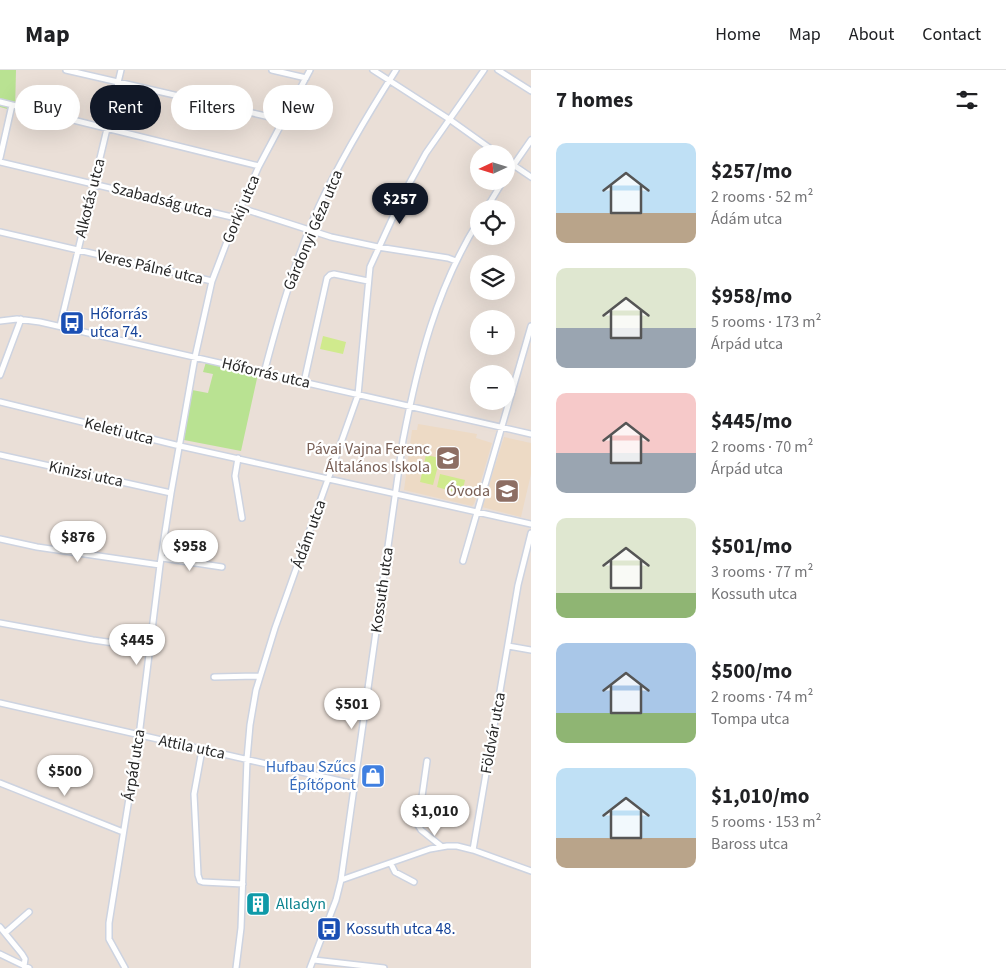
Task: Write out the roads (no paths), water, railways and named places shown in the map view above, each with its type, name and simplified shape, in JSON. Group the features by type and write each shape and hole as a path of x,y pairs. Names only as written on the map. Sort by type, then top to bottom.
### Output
{"street":[{"path":"66,70 263,116"},
{"name":"Alkotás utca","path":"118,83 121,70"},
{"path":"272,70 306,78"},
{"name":"Gorkij utca","path":"302,85 310,70"},
{"path":"373,70 485,145"},
{"name":"Gárdonyi Géza utca","path":"264,372 281,306 325,194 350,145 396,70"},
{"name":"Ádám utca","path":"236,968 241,928 250,725 260,676 275,628 358,395 371,262 404,193 426,153 484,70"},
{"path":"498,70 531,91"},
{"path":"0,102 90,124"},
{"path":"0,158 12,105"},
{"name":"Alkotás utca","path":"60,326 107,130"},
{"path":"115,130 260,166"},
{"name":"Gorkij utca","path":"195,357 212,281 236,218 278,130"},
{"path":"515,161 531,140"},
{"name":"Szabadság utca","path":"0,162 236,218"},
{"path":"515,165 531,176"},
{"path":"241,208 309,231 378,247 448,258 456,262"},
{"name":"Veres Pálné utca","path":"0,232 212,281"},
{"name":"Kossuth utca","path":"310,968 336,900 341,880 409,406 427,335 440,296 470,234"},
{"path":"304,382 327,278 334,274 368,281"},
{"path":"0,375 21,319"},
{"name":"Hőforrás utca","path":"0,321 21,319 60,326 531,434"},
{"path":"463,561 531,326"},
{"name":"Árpád utca","path":"126,968 111,943 108,930 139,736 171,492 195,357"},
{"name":"Keleti utca","path":"0,402 180,446 531,524"},
{"name":"Kinizsi utca","path":"0,455 171,492"},
{"path":"238,458 235,476 242,518"},
{"name":"Földvár utca","path":"474,850 518,585 531,533"},
{"path":"0,539 38,547 160,565"},
{"path":"162,558 222,567"},
{"path":"0,623 150,648"},
{"path":"508,646 531,650"},
{"path":"214,677 260,676"},
{"name":"Attila utca","path":"0,702 139,736 354,784"},
{"path":"202,750 194,794 198,875 200,881 203,882 243,884"},
{"path":"427,761 418,825 441,846"},
{"path":"0,783 123,832"},
{"path":"341,880 441,846 457,846 474,850 531,871"},
{"path":"390,864 395,872 414,882"},
{"path":"5,933 29,912"},
{"path":"0,927 22,954 27,967"},
{"path":"0,954 27,967"},
{"path":"314,960 384,968"}],"place":[{"name":"Hőforrás utca 74.","path":"72,323"},
{"name":"Pávai Vajna Ferenc Általános Iskola","path":"448,458"},
{"name":"Óvoda","path":"507,491"},
{"name":"Hufbau Szűcs Építőpont","path":"373,776"},
{"name":"Alladyn","path":"258,904"},
{"name":"Kossuth utca 48.","path":"329,929"}]}
